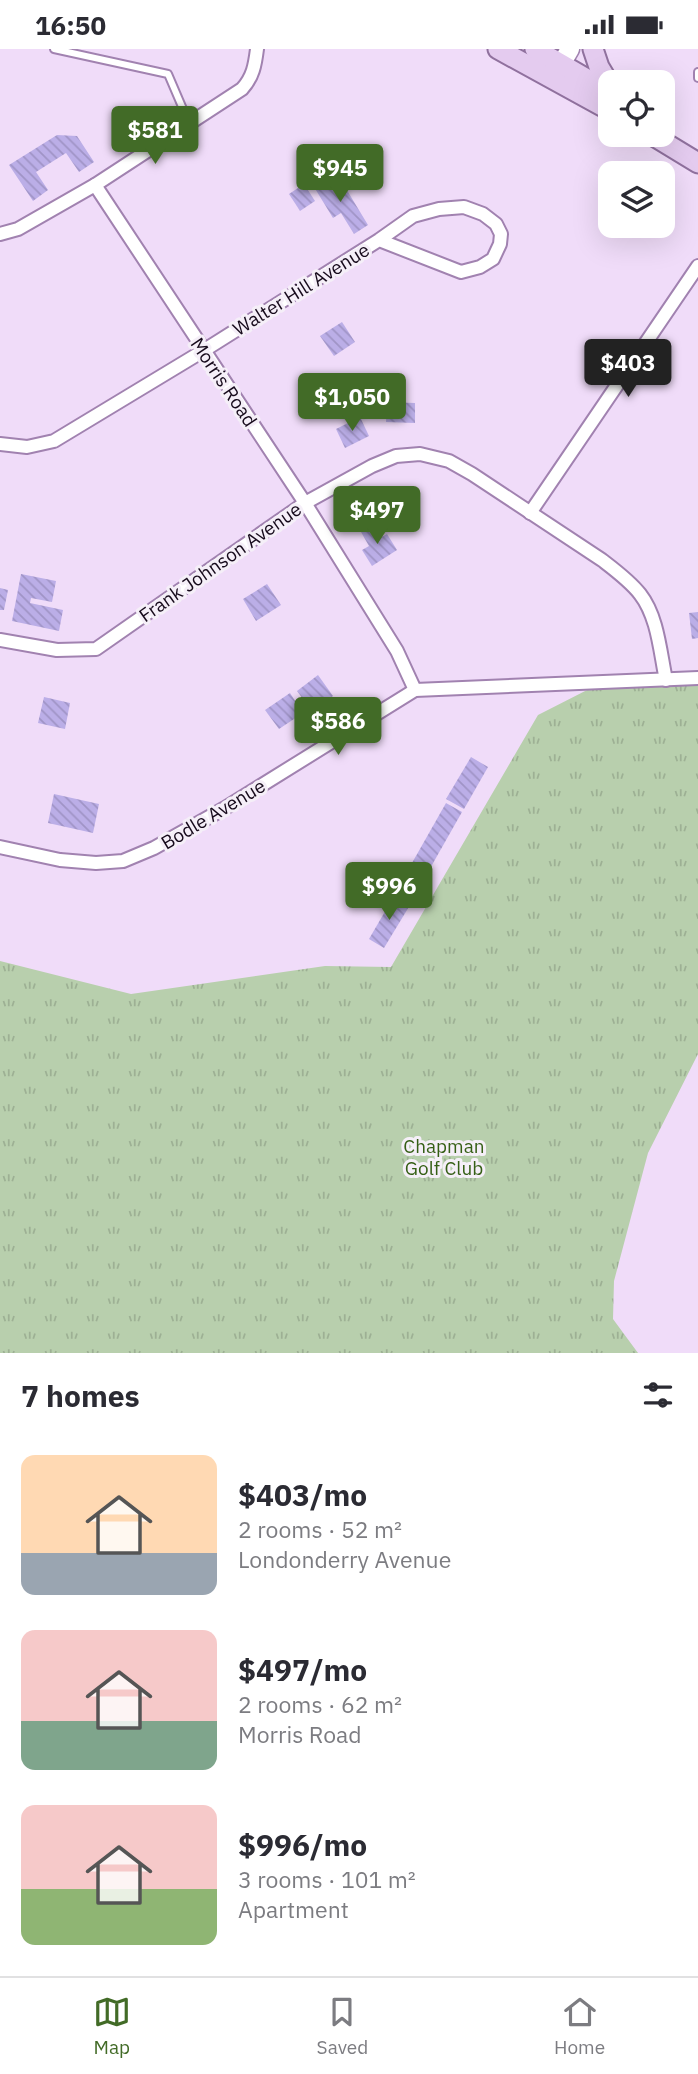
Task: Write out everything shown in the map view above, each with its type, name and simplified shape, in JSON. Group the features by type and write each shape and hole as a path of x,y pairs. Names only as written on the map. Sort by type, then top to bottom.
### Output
{"main road":[{"path":"498,49 550,59 598,86"},
{"path":"593,49 601,70"},
{"path":"550,59 598,100"},
{"path":"675,134 698,148"},
{"path":"672,147 698,163"}],"street":[{"path":"0,234 18,229 95,185 242,89 250,80 257,49"},
{"name":"Morris Road","path":"95,185 304,503 397,651 415,690"},
{"name":"Walter Hill Avenue","path":"0,444 27,447 54,441 203,351 413,216 439,209 464,207 483,213 496,223 501,235 493,259 480,267 461,272 379,240"},
{"path":"530,513 698,266"},
{"name":"Frank Johnson Avenue","path":"0,640 57,650 96,649 304,503 372,466 396,456 420,454 449,461 461,468 602,560 622,576 640,594 652,617 666,680"},
{"name":"Bodle Avenue","path":"0,847 60,860 96,863 123,861 154,848 225,808 415,690 698,678"}],"lane":[{"path":"54,49 168,74 190,124"},
{"path":"698,72 698,78"}],"green space":[{"name":"Chapman Golf Club","path":"698,683 698,1054 648,1153 614,1281 613,1319 638,1353 0,1353 0,961 131,994 325,966 391,967 538,715 593,687"}],"building":[{"path":"57,135 77,136 94,162 79,172 66,153 36,172 48,190 33,201 9,165"},
{"path":"324,174 335,193 345,187 368,225 354,234 341,213 333,218 311,182"},
{"path":"304,184 315,201 300,211 289,194"},
{"path":"342,322 355,342 334,356 320,336"},
{"path":"387,402 415,403 415,423 386,422"},
{"path":"360,417 369,436 345,448 336,429"},
{"path":"372,525 380,538 387,534 397,550 372,566 362,550 369,546 361,532"},
{"path":"21,574 56,581 52,602 31,598 30,603 63,610 59,631 12,621"},
{"path":"267,584 281,605 256,621 243,599"},
{"path":"0,588 8,590 4,610 0,610"},
{"path":"698,612 698,638 692,639 689,613"},
{"path":"318,675 333,696 312,711 297,691"},
{"path":"290,693 303,713 279,729 265,710"},
{"path":"44,697 70,703 65,729 38,723"},
{"path":"471,757 488,767 464,809 446,799"},
{"path":"54,794 99,804 93,833 48,823"},
{"path":"446,803 462,812 411,902 395,893"},
{"path":"394,896 410,905 384,948 369,939"}]}
